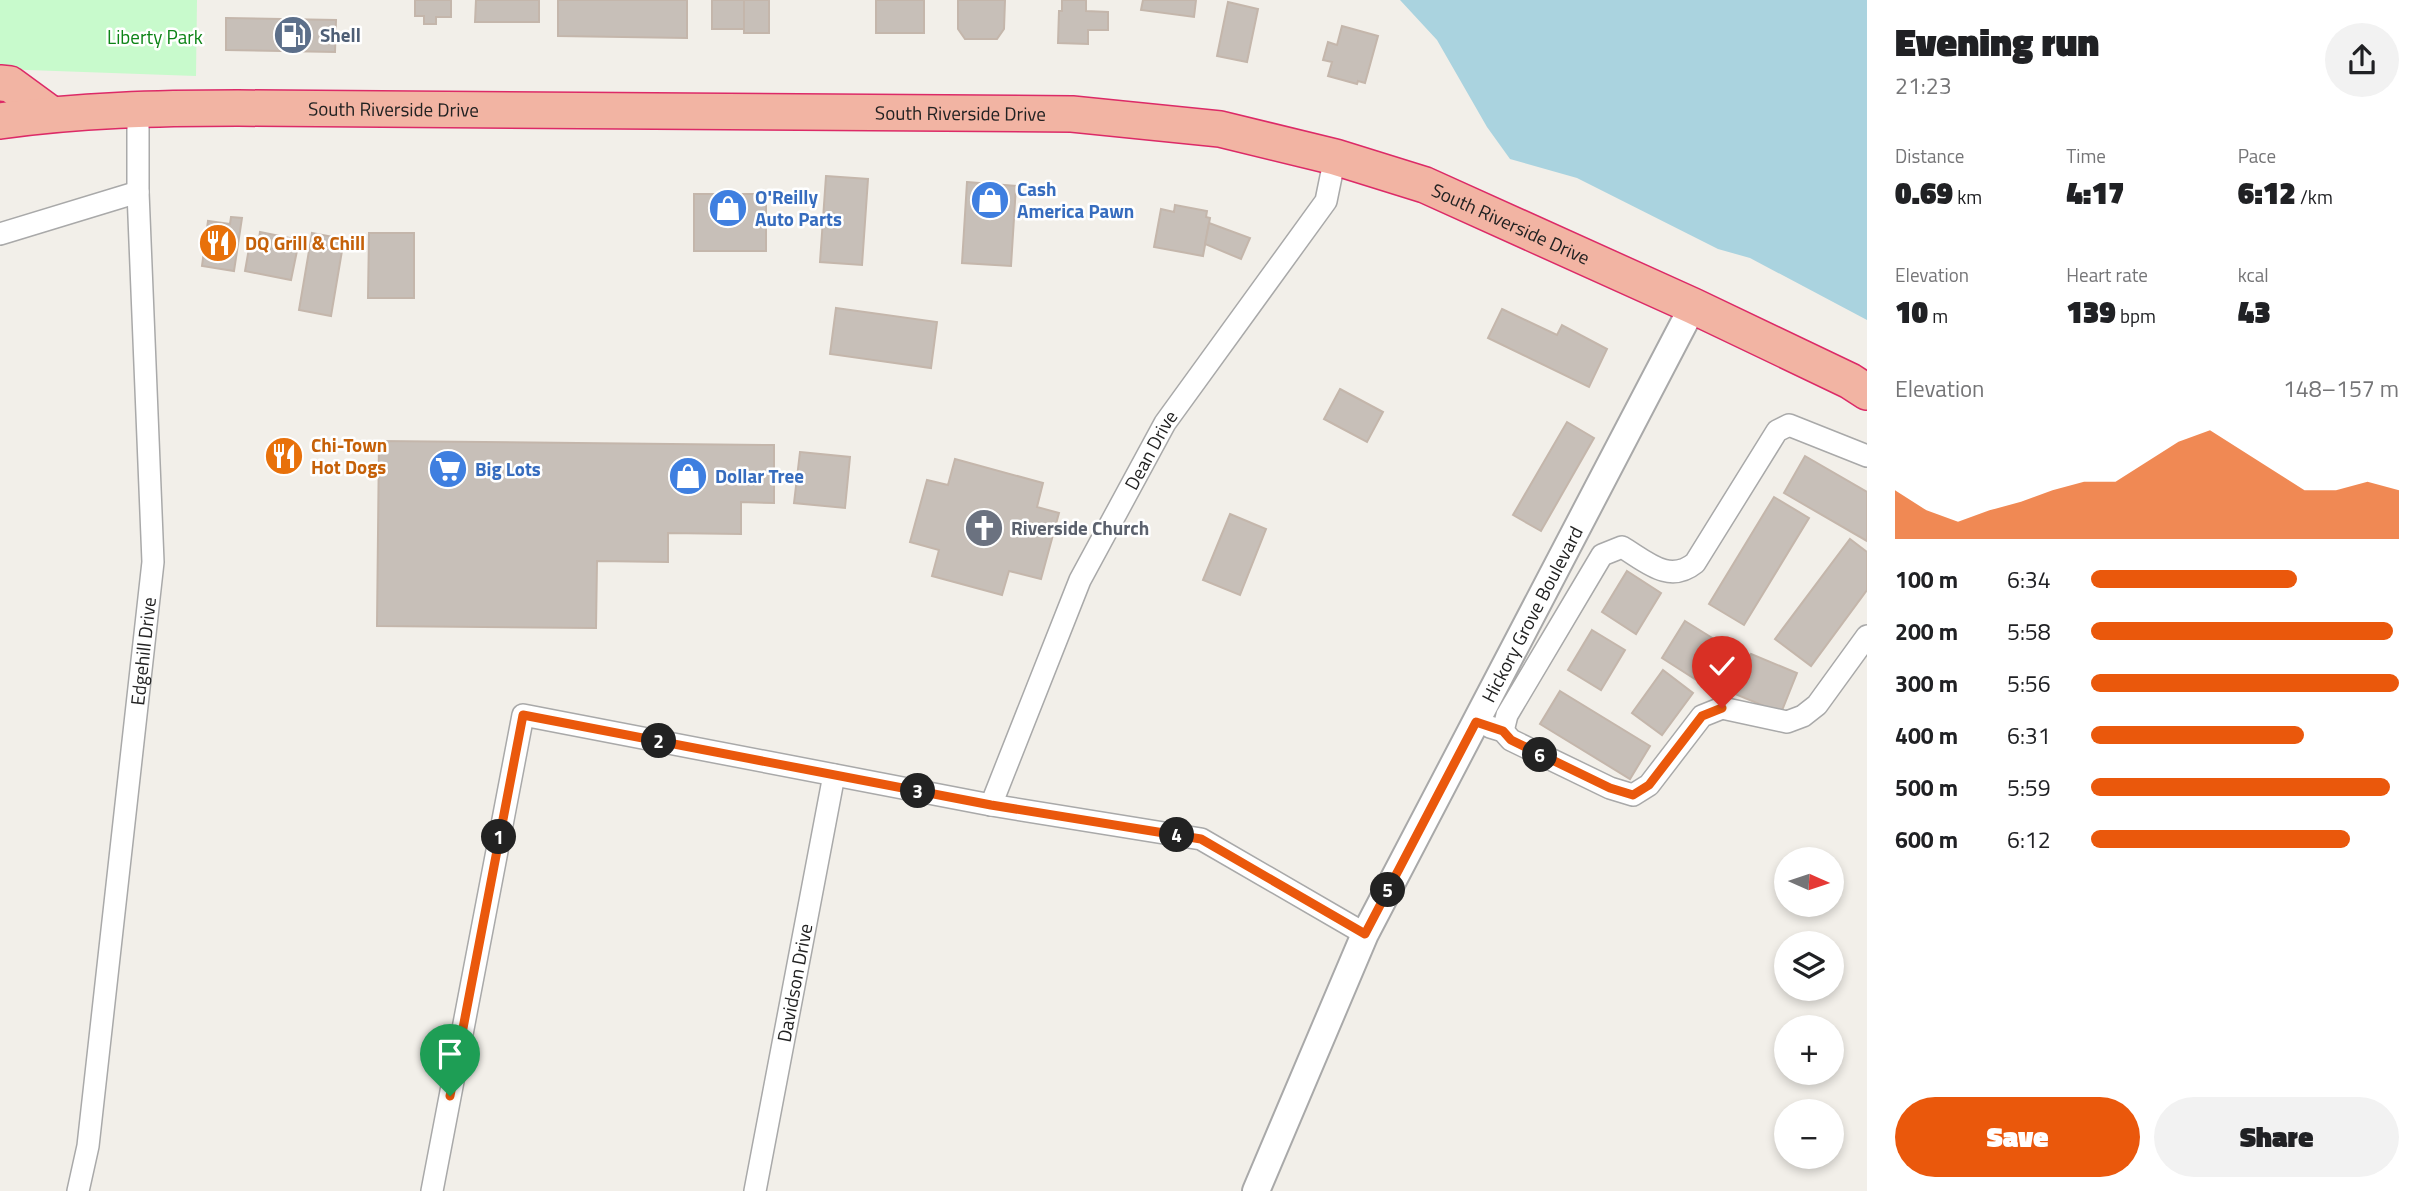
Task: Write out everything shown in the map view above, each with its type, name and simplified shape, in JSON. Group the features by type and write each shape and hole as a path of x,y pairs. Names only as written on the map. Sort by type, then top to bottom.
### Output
{"highway":[{"path":"0,83 10,85 51,114"},
{"name":"South Riverside Drive","path":"0,121 51,114 138,108 1072,114 1220,129 1335,156 1425,185 1693,306 1850,381 1867,392"}],"street":[{"name":"Edgehill Drive","path":"78,1191 88,1146 153,562 138,192 138,108"},
{"name":"Dean Drive","path":"991,805 1086,570 1165,423 1325,201 1335,156"},
{"path":"0,234 138,192"},
{"name":"Hickory Grove Boulevard","path":"1256,1191 1365,934 1693,306"},
{"path":"1503,731 1507,715 1602,555 1622,547 1668,572 1684,572 1696,563 1777,432 1789,425 1867,456"},
{"path":"1476,722 1503,731 1511,740 1610,788 1633,795 1649,785 1702,716 1722,708 1787,722 1803,716 1817,705 1867,636"},
{"path":"432,1191 523,715 991,805 1201,839 1365,934"},
{"name":"Davidson Drive","path":"755,1191 834,775"}],"green space":[{"name":"Liberty Park","path":"0,0 197,0 196,76 0,69"}],"water":[{"path":"1400,0 1867,0 1867,320 1750,258 1718,249 1577,178 1510,159 1487,127 1437,40"}],"building":[{"path":"415,0 451,0 451,17 436,17 436,24 424,24 424,16 415,16"},
{"path":"476,0 539,0 539,22 475,22"},
{"path":"558,0 687,0 687,38 558,36"},
{"path":"712,0 744,0 744,29 712,29"},
{"path":"744,0 769,0 769,33 744,33"},
{"path":"876,0 924,0 924,33 876,33"},
{"path":"958,0 1005,0 1004,29 997,39 965,39 958,29"},
{"path":"1062,0 1086,0 1086,11 1108,12 1108,30 1088,30 1088,44 1058,43"},
{"path":"1143,0 1196,0 1194,17 1141,10"},
{"path":"1228,2 1258,9 1247,62 1217,56"},
{"path":"226,18 336,20 335,52 226,50"},
{"path":"1342,26 1378,36 1365,83 1358,81 1357,84 1328,76 1332,62 1323,60 1328,42 1337,45"},
{"path":"826,176 868,179 862,265 820,262"},
{"path":"967,182 1016,186 1011,266 962,263"},
{"path":"694,194 766,194 766,251 694,251"},
{"path":"1175,205 1207,211 1206,217 1210,218 1203,256 1154,247 1161,209 1174,212"},
{"path":"231,217 242,218 234,271 202,266 208,221 230,224"},
{"path":"1209,223 1250,238 1241,259 1205,244"},
{"path":"260,232 290,238 289,244 298,246 291,280 245,271 251,237 259,239"},
{"path":"312,233 344,239 331,316 299,310"},
{"path":"369,233 414,233 414,298 368,298"},
{"path":"836,308 937,322 931,368 830,354"},
{"path":"1502,309 1557,335 1562,325 1607,349 1589,387 1488,338"},
{"path":"1340,389 1383,412 1367,442 1324,419"},
{"path":"1567,422 1594,438 1541,531 1513,515"},
{"path":"379,441 774,445 774,503 741,502 741,534 668,533 668,562 597,561 596,628 377,626"},
{"path":"800,452 850,457 845,508 794,503"},
{"path":"1805,456 1867,492 1867,541 1784,493"},
{"name":"Riverside Church","path":"955,459 1043,483 1037,507 1059,513 1041,579 1009,571 1002,595 932,576 939,550 910,542 927,480 948,485"},
{"path":"1774,497 1809,518 1744,625 1709,604"},
{"path":"1230,514 1266,529 1240,595 1203,580"},
{"path":"1850,539 1867,552 1867,590 1811,666 1775,639"},
{"path":"1627,571 1661,593 1636,634 1602,612"},
{"path":"1685,621 1730,649 1706,686 1662,658"},
{"path":"1592,630 1625,650 1601,690 1568,670"},
{"path":"1751,654 1797,673 1781,713 1735,694"},
{"path":"1663,670 1693,693 1662,735 1632,713"},
{"path":"1560,691 1650,746 1630,779 1540,724"}],"place":[{"name":"Shell","path":"293,35"},
{"name":"Cash America Pawn","path":"990,200"},
{"name":"O'Reilly Auto Parts","path":"728,208"},
{"name":"DQ Grill & Chill","path":"218,243"},
{"name":"Chi-Town Hot Dogs","path":"284,456"},
{"name":"Big Lots","path":"448,469"},
{"name":"Dollar Tree","path":"688,476"},
{"name":"Riverside Church","path":"984,528"}],"route":[{"path":"450,1096 523,715 991,805 1201,839 1365,934 1476,722 1503,731 1511,740 1610,788 1633,795 1649,785 1702,716 1722,708"}]}
